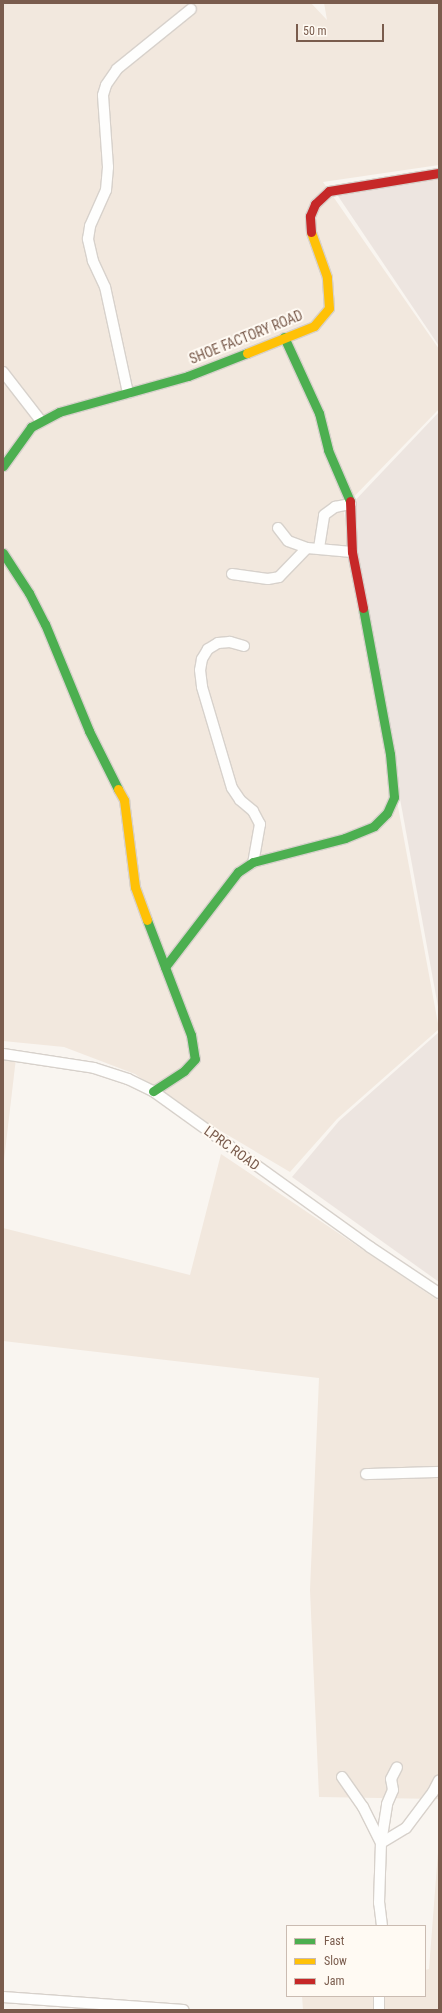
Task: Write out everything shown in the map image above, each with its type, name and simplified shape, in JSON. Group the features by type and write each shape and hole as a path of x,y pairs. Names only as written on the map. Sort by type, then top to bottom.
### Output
{"street":[{"path":"128,393 105,287 93,261 88,239 90,226 106,190 108,168 103,95 106,85 117,69 191,9"},
{"name":"SHOE FACTORY ROAD","path":"3,466 22,436 41,421 59,412 188,376 314,326 329,308 330,293 327,277 312,237 310,216 323,195 329,191 439,172"},
{"path":"165,967 238,872 253,862 282,856 374,826 387,813 394,797 390,754 352,552 351,504 328,450 319,413 284,337"},
{"path":"3,372 41,421"},
{"path":"319,548 324,515 335,507 351,504"},
{"path":"278,528 288,541 307,548 319,548 341,553 352,552"},
{"path":"232,574 268,579 279,577 307,548"},
{"path":"3,553 29,593 45,624 89,731 124,800 135,887 191,1035 195,1056 184,1071 153,1091"},
{"path":"244,646 230,642 218,643 205,654 200,670 202,687 232,788 240,800 253,811 260,824 253,862"},
{"name":"LPRC ROAD","path":"3,1054 94,1068 153,1091 370,1247 439,1293"},
{"path":"366,1474 439,1472"},
{"path":"382,1925 379,1903 381,1843 388,1804 393,1790 391,1779 397,1767"},
{"path":"342,1777 363,1807 381,1843"},
{"path":"381,1843 406,1828 433,1792 439,1780"},
{"path":"3,1997 48,2005 184,2010"},
{"path":"379,1997 379,2010"}],"shaded area":[{"path":"3,3 311,3 327,20 324,3 439,3 439,165 323,182 439,349 439,409 343,508 439,1029 337,1119 290,1172 187,1111 135,1074 64,1047 3,1041"},
{"path":"439,176 439,346 336,193"},
{"path":"439,412 439,1012 347,509"},
{"path":"439,1032 439,1282 292,1177 339,1121"},
{"path":"3,1058 16,1058 3,1169"},
{"path":"221,1154 439,1301 439,1799 319,1797 310,1590 319,1378 3,1341 3,1228 190,1275"},
{"path":"439,1839 439,2010 303,2010 302,1997 426,1997 426,1970 429,1969"}],"traffic: fast":[{"path":"284,337 319,413 328,450 350,501"},
{"path":"3,466 31,427 59,412 188,376 247,353"},
{"path":"3,553 29,593 45,624 89,731 118,789"},
{"path":"165,967 238,872 253,862 345,838 374,826 387,813 394,797 390,754 363,608"},
{"path":"147,920 191,1035 195,1059 184,1071 153,1091"}],"traffic: slow":[{"path":"247,353 314,326 329,308 327,277 311,232"},
{"path":"118,789 124,800 135,887 147,920"}],"traffic: jam":[{"path":"311,232 310,216 315,204 329,191 439,173"},
{"path":"350,501 352,552 363,608"}]}
